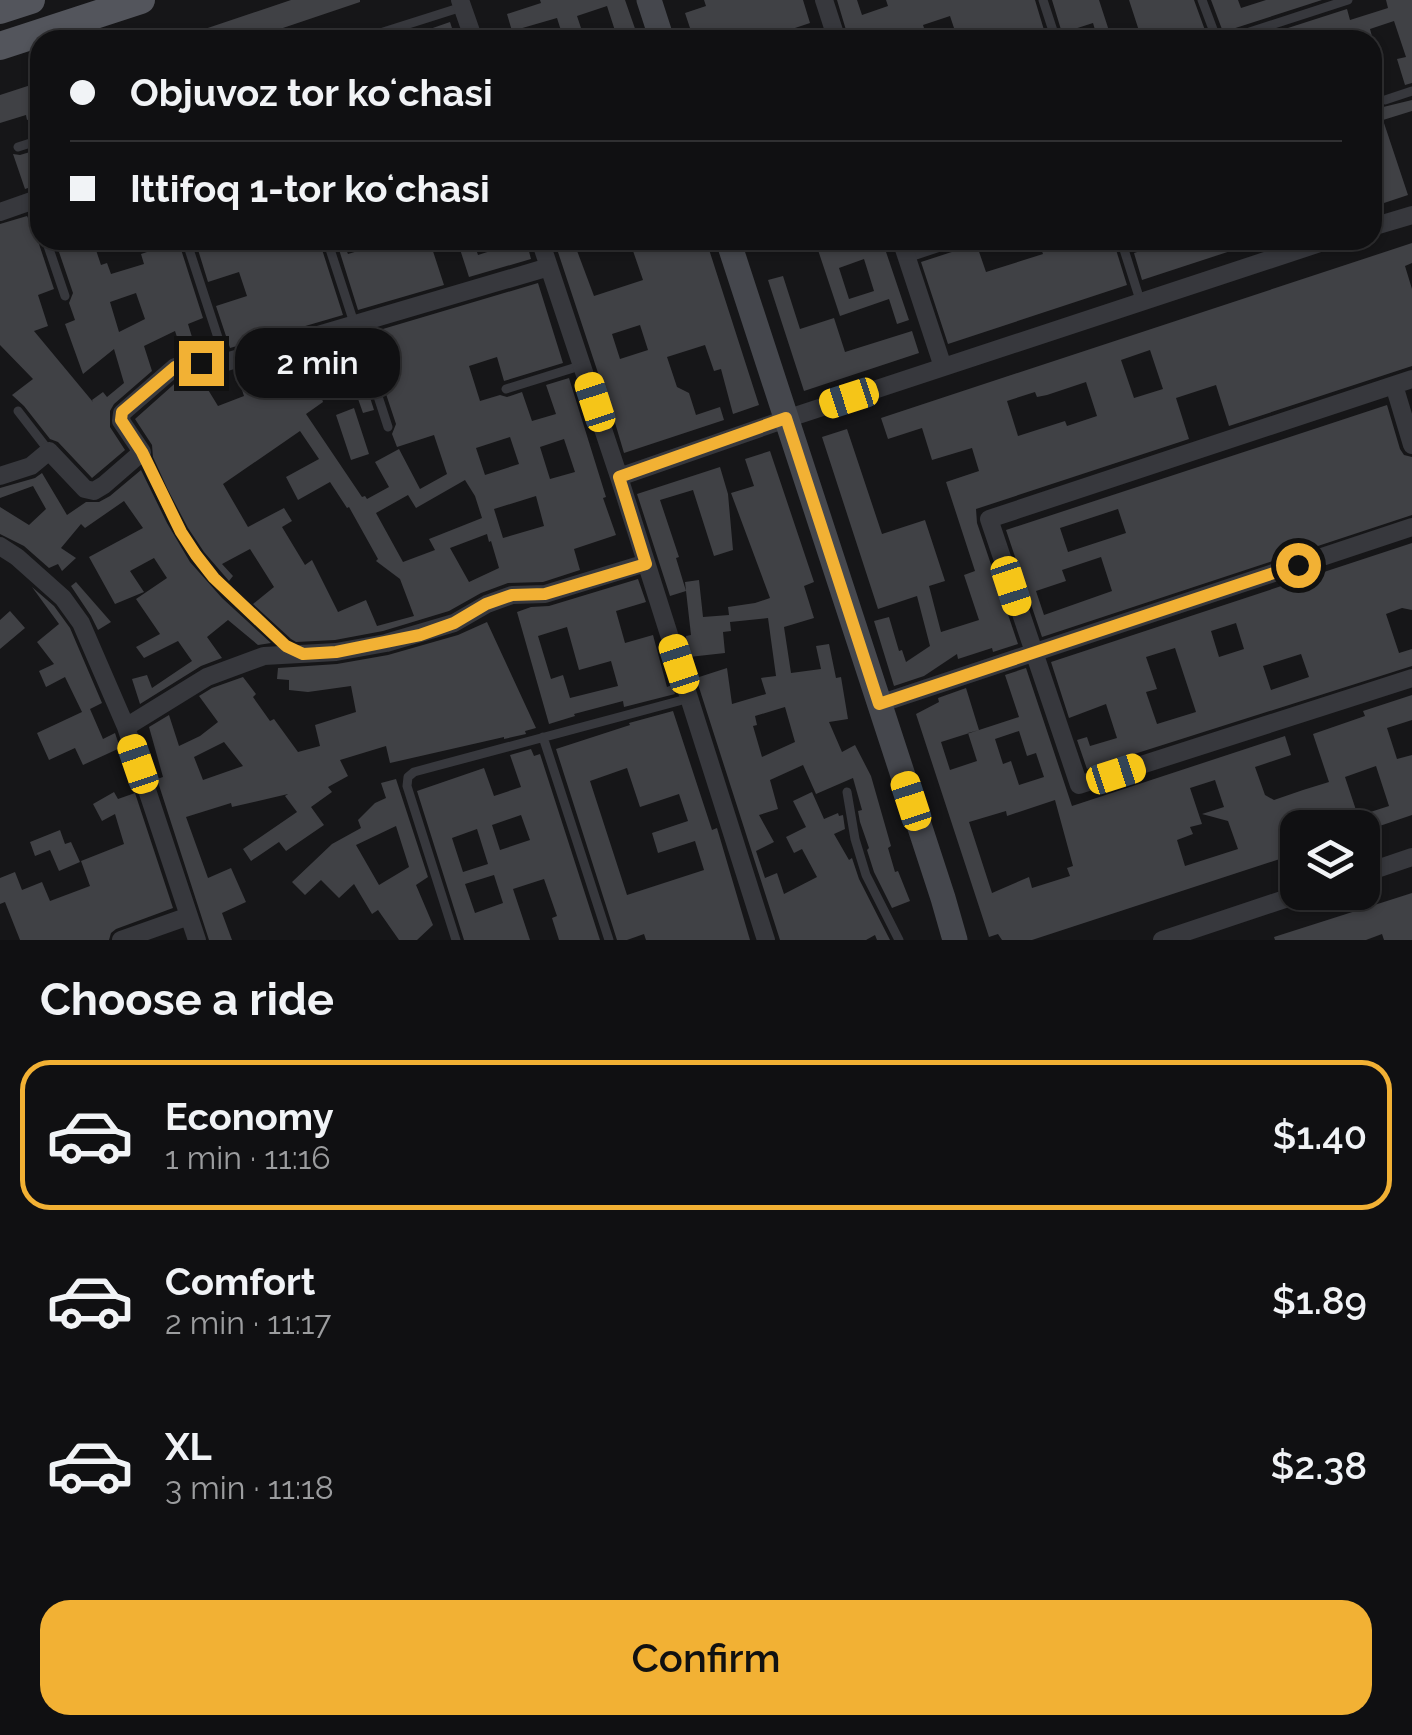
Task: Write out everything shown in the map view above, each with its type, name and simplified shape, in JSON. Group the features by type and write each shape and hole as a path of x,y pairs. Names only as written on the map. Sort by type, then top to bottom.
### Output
{"main road":[{"path":"0,10 31,0"},
{"path":"49,30 141,0"},
{"path":"649,0 659,30"},
{"path":"0,46 30,36"},
{"path":"731,250 955,940"}],"street":[{"path":"824,0 834,30"},
{"path":"461,4 470,30"},
{"path":"0,212 30,202"},
{"path":"1382,224 1412,215"},
{"path":"544,250 766,940"},
{"path":"904,250 943,367"},
{"path":"619,477 1140,300 1273,250"},
{"path":"0,476 32,466 49,450 84,489 94,491 142,452 121,420 122,412 175,367 226,362 550,267"},
{"path":"1412,445 1403,382 989,519 1079,785 1412,678"},
{"path":"879,704 1412,527"},
{"path":"0,546 64,598 80,623 126,727 197,940"},
{"path":"126,727 206,677 264,656 336,652 420,635 512,595 545,594 646,564"},
{"path":"1380,868 1412,858"},
{"path":"1162,940 1280,901"},
{"path":"121,940 189,916"}],"lane":[{"path":"1043,0 1053,30"},
{"path":"1202,0 1213,30"},
{"path":"1256,30 1348,0"},
{"path":"387,30 461,4"},
{"path":"1385,100 1412,91"},
{"path":"18,148 30,144"},
{"path":"49,250 64,296"},
{"path":"189,250 226,362"},
{"path":"330,250 388,427"},
{"path":"1124,250 1140,300"},
{"path":"506,389 583,366"},
{"path":"18,412 49,450"},
{"path":"142,452 181,532 214,578 286,646 303,654"},
{"path":"456,940 407,786 408,778 414,772 690,698"},
{"path":"543,737 609,940"},
{"path":"847,792 854,839 866,875 899,940"}],"building":[{"path":"291,0 360,0 277,30 202,30"},
{"path":"540,0 625,0 636,30 615,30 607,6 577,16 582,30 561,30 557,18 512,30 507,14 541,3"},
{"path":"704,0 803,0 810,23 789,30 691,30 685,13 706,6"},
{"path":"837,0 857,0 862,15 888,6 886,0 1035,0 1044,30 955,30 950,16 923,25 925,30 846,30"},
{"path":"1052,0 1099,0 1109,30 1095,30 1093,23 1061,30"},
{"path":"1129,0 1194,0 1205,30 1139,30"},
{"path":"1211,0 1238,0 1241,8 1266,0 1322,0 1229,30 1222,30"},
{"path":"1386,0 1412,0 1412,83 1405,85 1397,59 1406,57 1394,21 1370,30 1282,30 1347,9 1350,20 1388,8"},
{"path":"450,22 453,30 427,30"},
{"path":"30,85 30,119 26,115 0,123 0,95"},
{"path":"1412,100 1412,111 1383,120 1408,195 1382,204 1382,107"},
{"path":"30,152 30,187 25,189 13,154"},
{"path":"27,216 30,250 41,250 54,289 38,295 48,326 34,331 93,402 103,392 107,397 124,383 114,349 83,374 65,324 75,320 69,303 73,293 59,252 96,250 101,265 107,263 111,274 144,264 141,254 181,250 203,318 188,324 196,350 182,352 175,331 144,346 152,371 110,411 110,427 125,450 92,478 58,442 50,439 12,395 33,379 0,345 0,224","holes":["136,293 145,319 119,332 110,302"]},
{"path":"1412,243 1412,263 1405,266 1412,289 1412,366 1229,426 1216,385 1176,398 1189,439 976,509 977,523 1018,644 958,659 957,654 924,676 894,686 874,621 889,617 906,662 930,646 917,596 878,609 822,437 847,429 882,534 925,520 945,581 929,586 941,632 979,620 964,575 975,571 946,482 979,471 972,448 932,460 922,428 888,439 881,418","holes":["1150,350 1163,389 1134,398 1121,360","1086,382 1097,416 1067,426 1065,421 1018,436 1007,401 1035,392 1037,397 1047,395"]},
{"path":"198,250 322,250 343,315 230,348 216,306 247,296 239,272 208,282"},
{"path":"339,250 348,254 361,250 433,250 444,285 358,310"},
{"path":"460,250 476,250 478,255 494,250 529,250 531,259 469,277"},
{"path":"557,250 577,250 594,296 643,280 633,250 709,250 759,405 733,414 721,369 714,371 705,345 667,357 677,387 689,393 696,415 720,407 724,420 624,453","holes":["640,325 648,350 620,359 612,334"]},
{"path":"818,250 885,250 909,320 897,324 889,299 840,316","holes":["864,259 874,291 849,299 839,268"]},
{"path":"958,250 978,250 986,272 1043,254 1042,250 1116,250 1127,285 948,344 921,262"},
{"path":"1143,250 1234,250 1142,280 1134,253"},
{"path":"783,276 800,329 834,318 845,352 912,331 919,353 804,391 768,280"},
{"path":"538,283 563,363 504,381 497,357 469,366 480,401 522,392 532,421 556,414 546,385 569,378 616,535 574,549 580,570 543,582 508,583 449,611 383,631 335,640 291,639 253,604 274,587 250,549 222,564 233,576 229,581 204,552 168,490 153,457 152,445 135,419 181,378 199,375 218,406 244,396 236,372 351,338 374,410 363,413 345,362 314,373 323,402 306,414 362,497 367,499 389,487 375,462 399,449 420,489 447,474 434,435 397,447 392,434 396,424 366,334","holes":["300,431 319,459 286,477 298,500 330,482 349,507 376,561 400,579 414,616 377,626 366,600 338,612 312,560 305,565 282,527 292,521 284,508 248,527 223,484","510,437 519,464 485,475 476,448","564,439 575,472 550,479 540,447","465,480 482,518 429,539 435,550 403,562 376,513 408,495 416,508","536,496 544,526 503,538 494,509","487,534 499,568 469,582 450,548"]},
{"path":"1387,405 1400,449 1412,457 1412,515 1042,637 1006,530","holes":["1118,509 1126,533 1068,552 1060,528","1101,557 1112,591 1044,615 1036,591 1066,581 1062,570"]},
{"path":"354,408 369,454 351,460 336,415"},
{"path":"770,451 814,582 804,586 814,618 784,627 791,673 821,669 816,646 829,644 836,678 841,677 848,719 829,722 842,752 855,745 871,776 895,872 898,871 910,901 892,908 874,872 853,778 816,794 803,765 770,780 778,809 759,815 774,842 756,851 765,878 777,873 784,894 817,877 802,849 794,853 786,837 806,827 793,801 812,792 824,819 843,815 845,829 834,834 849,860 852,858 890,940 877,940 875,935 866,940 780,940 696,678 727,668 732,704 766,694 761,678 776,676 768,618 730,622 731,631 723,632 725,653 689,657 687,651 686,636 691,635 685,582 699,580 703,617 729,615 728,607 770,598 731,493 754,486 745,459","holes":["785,707 795,742 762,757 753,726 757,725 755,716"]},
{"path":"720,467 728,494 733,550 714,556 693,490 660,500 686,591 670,596 637,494"},
{"path":"141,470 190,562 271,643 258,645 228,620 207,637 222,658 201,666 140,704 132,679 147,675 152,688 192,661 178,641 144,658 136,647 160,634 136,599 167,578 154,558 130,571 144,592 115,604 89,557 143,528 124,501 85,528 81,524 61,548 76,558 62,571 58,564 49,568 24,546 0,534 0,507 29,525 46,509 33,486 0,498 0,488 42,473 67,515 86,502 99,502 110,496"},
{"path":"1412,543 1412,610 1402,608 1386,614 1399,653 1412,649 1412,666 1087,769 1077,740 1087,737 1090,746 1117,738 1106,704 1069,718 1051,662","holes":["1236,623 1244,649 1219,657 1211,631","1175,648 1196,712 1157,724 1146,692 1157,689 1146,657","1301,654 1309,677 1271,690 1263,666"]},
{"path":"638,579 646,602 616,611 625,643 653,635 667,687 672,685 675,694 624,707 623,701 549,724 517,612","holes":["567,627 579,670 611,661 618,686 570,698 563,675 551,679 538,636"]},
{"path":"76,582 111,622 98,630 71,586"},
{"path":"32,587 54,606 70,628 102,703 90,709 103,739 115,733 120,748 83,765 75,748 49,760 37,733 82,712 65,677 46,687 39,671 54,664 37,642 59,624"},
{"path":"10,611 25,628 0,649 0,620"},
{"path":"487,622 536,728 525,731 526,734 390,763 386,746 340,760 348,776 328,787 332,792 311,807 324,825 286,851 279,842 251,861 243,849 297,812 285,796 288,794 232,807 231,803 186,817 208,878 231,868 246,902 222,913 232,940 209,940 157,779 163,777 149,727 169,715 179,746 200,736 218,722 199,696 243,677 270,721 274,719 298,752 320,746 315,725 356,712 351,686 308,692 289,690 289,680 277,679 278,668 388,655 458,635","holes":["224,742 243,766 203,780 194,757"]},
{"path":"1026,668 1072,806 1285,736 1291,755 1255,767 1265,795 1274,800 1329,782 1313,734 1365,716 1363,711 1412,695 1412,720 1387,728 1397,759 1412,755 1412,815 1380,826 1380,810 1377,810 1389,806 1376,766 1345,777 1356,810 1280,810 1280,859 1032,940 1002,940 998,934 989,937 916,714 939,702 938,698 966,688 979,730 1019,717 1005,675","holes":["1019,731 1027,756 1036,753 1044,777 1019,785 1011,761 1003,764 995,739","968,733 977,761 950,770 941,742","1215,780 1224,807 1202,814 1228,821 1238,849 1185,866 1177,840 1193,834 1190,827 1202,824 1190,788","1055,800 1073,866 1067,868 1070,876 1032,888 1029,877 992,893 969,822 1006,811 1007,816"]},
{"path":"673,711 712,830 717,828 750,940 646,940 644,934 617,940 556,749","holes":["627,768 640,807 679,794 688,821 652,833 658,853 695,841 704,870 627,895 590,781"]},
{"path":"531,749 534,756 540,754 600,940 559,940 552,918 557,916 544,879 513,889 530,940 464,940 417,791 484,768 494,796 521,787 510,755","holes":["521,815 530,840 500,850 492,825","477,829 488,864 463,872 452,838","494,875 503,903 475,913 465,884"]},
{"path":"396,779 428,877 416,885 433,925 417,940 399,940 378,910 372,914 354,884 339,898 321,880 305,895 292,882 332,844 361,828 358,820 386,798 381,783","holes":["396,826 409,867 379,885 356,845"]},
{"path":"114,792 118,799 135,793 173,908 116,929 109,940 20,940 5,902 0,904 0,878 15,872 22,890 42,882 50,901 90,886 81,861 124,844 115,814 102,821 93,804"},
{"path":"60,830 65,844 71,842 80,862 59,871 50,850 35,856 30,842"},
{"path":"1412,893 1412,940 1384,940 1382,934 1366,940 1275,940 1274,937 1359,910 1380,910 1380,903"}],"route":[{"path":"201,363 175,367 122,412 121,420 196,555 214,578 286,646 303,654 386,644 454,623 486,604 512,595 545,594 646,564 619,477 786,418 879,704 1298,565"}]}
